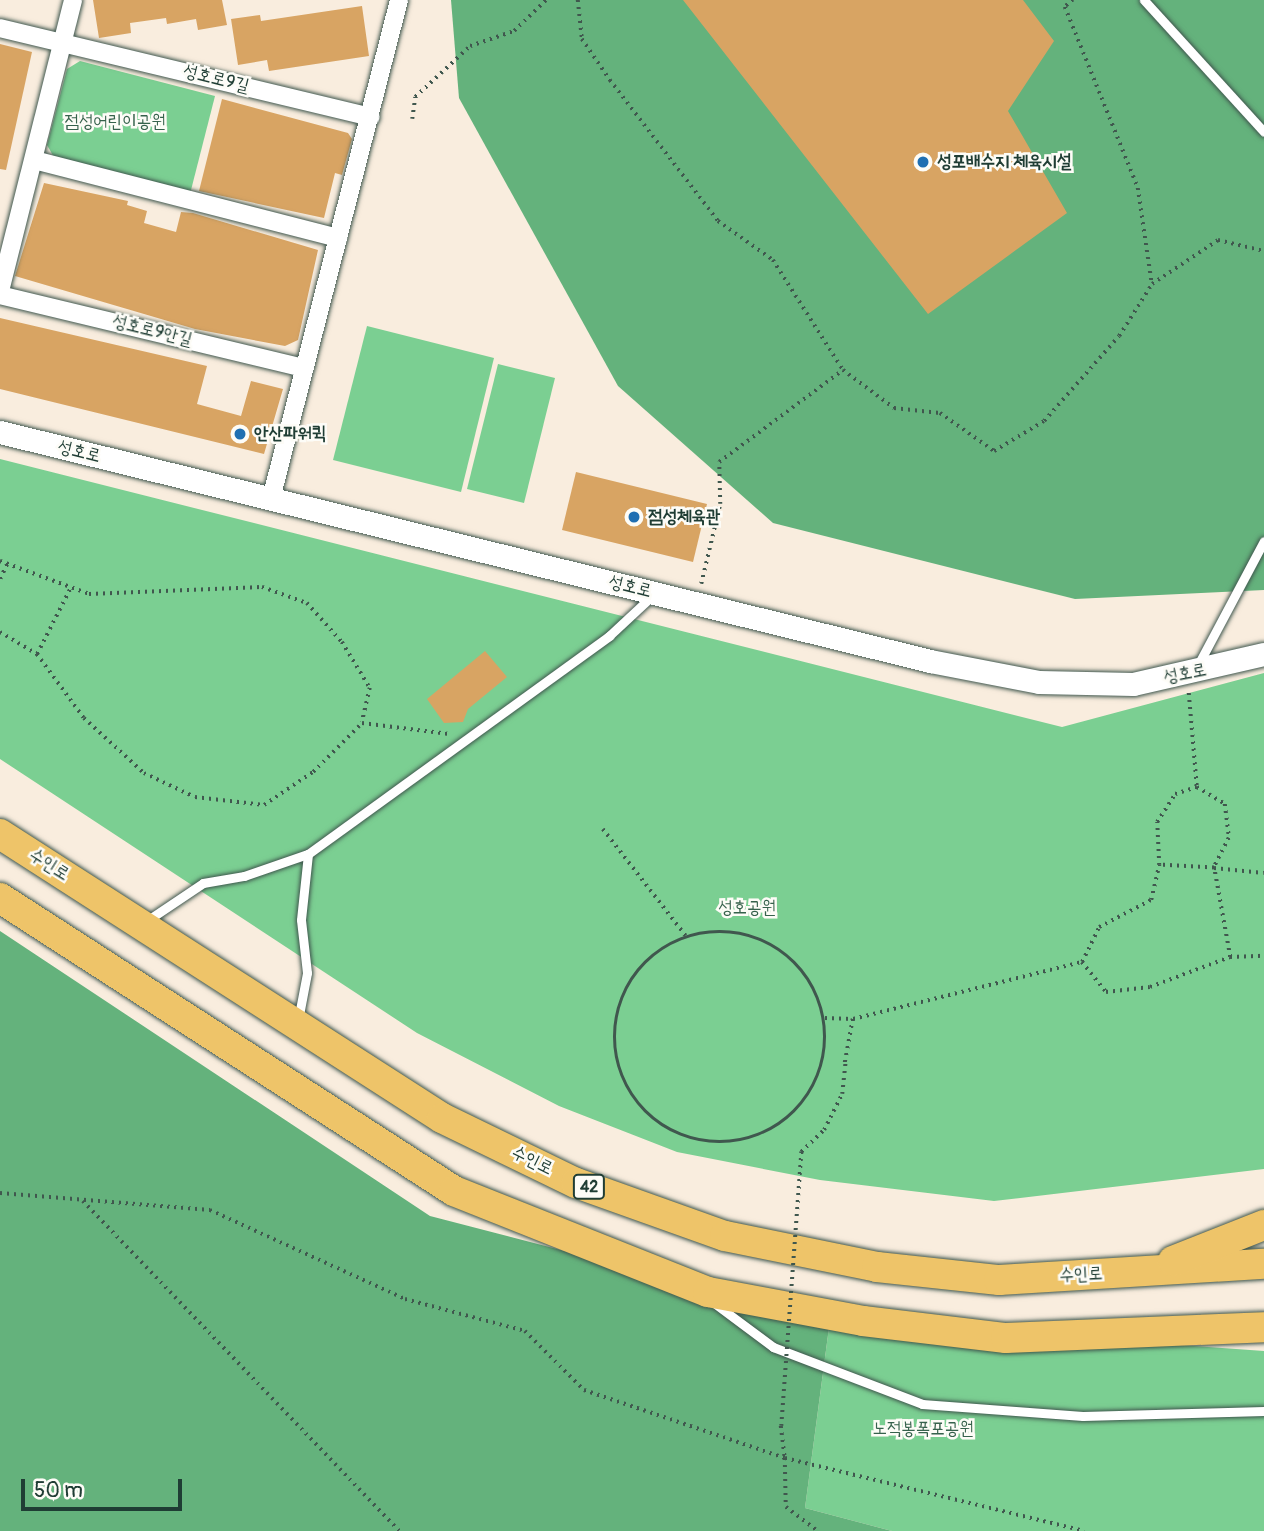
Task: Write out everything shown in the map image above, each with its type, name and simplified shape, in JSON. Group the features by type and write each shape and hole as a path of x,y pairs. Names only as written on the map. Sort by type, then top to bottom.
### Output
{"highway":[{"name":"수인로","path":"0,834 442,1118 576,1183 725,1236 877,1267 999,1280 1264,1264"},
{"path":"0,898 454,1191 690,1285 863,1321 1006,1338 1264,1326"},
{"path":"1146,1272 1264,1225"}],"street":[{"name":"성호로9안길","path":"73,0 0,293 304,368"},
{"path":"271,499 399,0"},
{"name":"성호로9길","path":"0,27 370,117"},
{"path":"34,160 338,238"},
{"name":"성호로","path":"0,432 930,661 1039,682 1133,684 1191,673 1264,654"}],"lane":[{"path":"1144,0 1264,132"},
{"path":"1191,673 1264,541"},
{"path":"142,924 202,883 244,876 308,854 609,636 655,593"},
{"path":"298,1025 307,973 300,920 308,854"},
{"path":"690,1285 773,1347 922,1404 1083,1416 1264,1410"}],"path":[{"path":"412,119 415,97 470,46 514,31 546,0"},
{"path":"578,0 582,39 610,80 718,221 773,260 843,370 894,408 940,413 994,451 1044,421 1119,336 1152,284 1218,240 1264,251"},
{"path":"1073,0 1065,7 1138,188 1152,284"},
{"path":"697,603 720,504 719,462 843,370"},
{"path":"0,561 89,594 262,587 307,603 342,642 370,688 362,723 313,772 264,805 195,797 144,774 83,718 37,654 0,632"},
{"path":"0,579 8,564"},
{"path":"37,654 71,587"},
{"path":"1191,673 1197,787"},
{"path":"362,723 469,737"},
{"path":"1082,962 1099,927 1151,900 1158,865 1157,822 1175,794 1197,787 1225,804 1228,838 1214,868 1230,957"},
{"path":"603,829 686,936"},
{"path":"1158,865 1264,873"},
{"path":"722,931 757,938 778,950 812,984 825,1018 825,1054 813,1088 793,1115 765,1134 732,1143 699,1142 667,1130 641,1109 623,1081 614,1048 616,1014 630,981 654,954 686,936 722,931"},
{"path":"1082,962 1106,992 1150,986 1230,957 1264,956"},
{"path":"825,1018 853,1019 1082,962"},
{"path":"818,1531 786,1507 781,1426 802,1152 824,1130 842,1094 853,1019"},
{"path":"0,1193 210,1210 405,1299 525,1331 584,1390 785,1458 1084,1531"},
{"path":"82,1200 399,1531"}],"green space":[{"path":"451,0 1264,0 1264,590 1075,599 773,523 618,386 459,98"},
{"name":"점성어린이공원","path":"80,61 215,96 190,194 55,159 47,145 67,69"},
{"path":"367,326 494,358 461,492 333,460"},
{"path":"498,364 555,378 524,503 467,489"},
{"name":"성호공원","path":"0,459 1062,727 1264,673 1264,1169 994,1201 820,1180 677,1152 559,1106 417,1033 0,759"},
{"path":"0,931 430,1216 830,1320 805,1508 892,1531 0,1531"},
{"name":"노적봉폭포공원","path":"830,1320 1264,1351 1264,1531 892,1531 805,1508"}],"building":[{"path":"93,0 222,0 227,25 198,30 196,19 167,24 166,18 130,23 131,33 99,38"},
{"name":"성포배수지 체육시설","path":"683,0 1023,0 1054,41 1008,111 1067,213 928,314"},
{"path":"362,6 369,56 269,71 267,60 238,65 231,19 260,15 261,21"},
{"path":"0,44 32,52 6,170 0,169"},
{"path":"222,99 348,133 352,139 342,175 335,173 324,218 199,191"},
{"path":"44,183 128,201 127,205 147,211 144,223 176,232 181,212 193,213 318,250 298,340 285,346 195,329 15,276"},
{"path":"0,318 207,366 197,404 241,416 251,381 283,389 264,454 0,389"},
{"name":"점성체육관","path":"576,472 707,504 693,562 562,530"},
{"path":"485,651 507,677 468,709 463,722 444,723 427,699"}],"place":[{"name":"성포배수지 체육시설","path":"923,162"},
{"name":"안산파워퀵","path":"240,434"},
{"name":"점성체육관","path":"634,517"}]}
